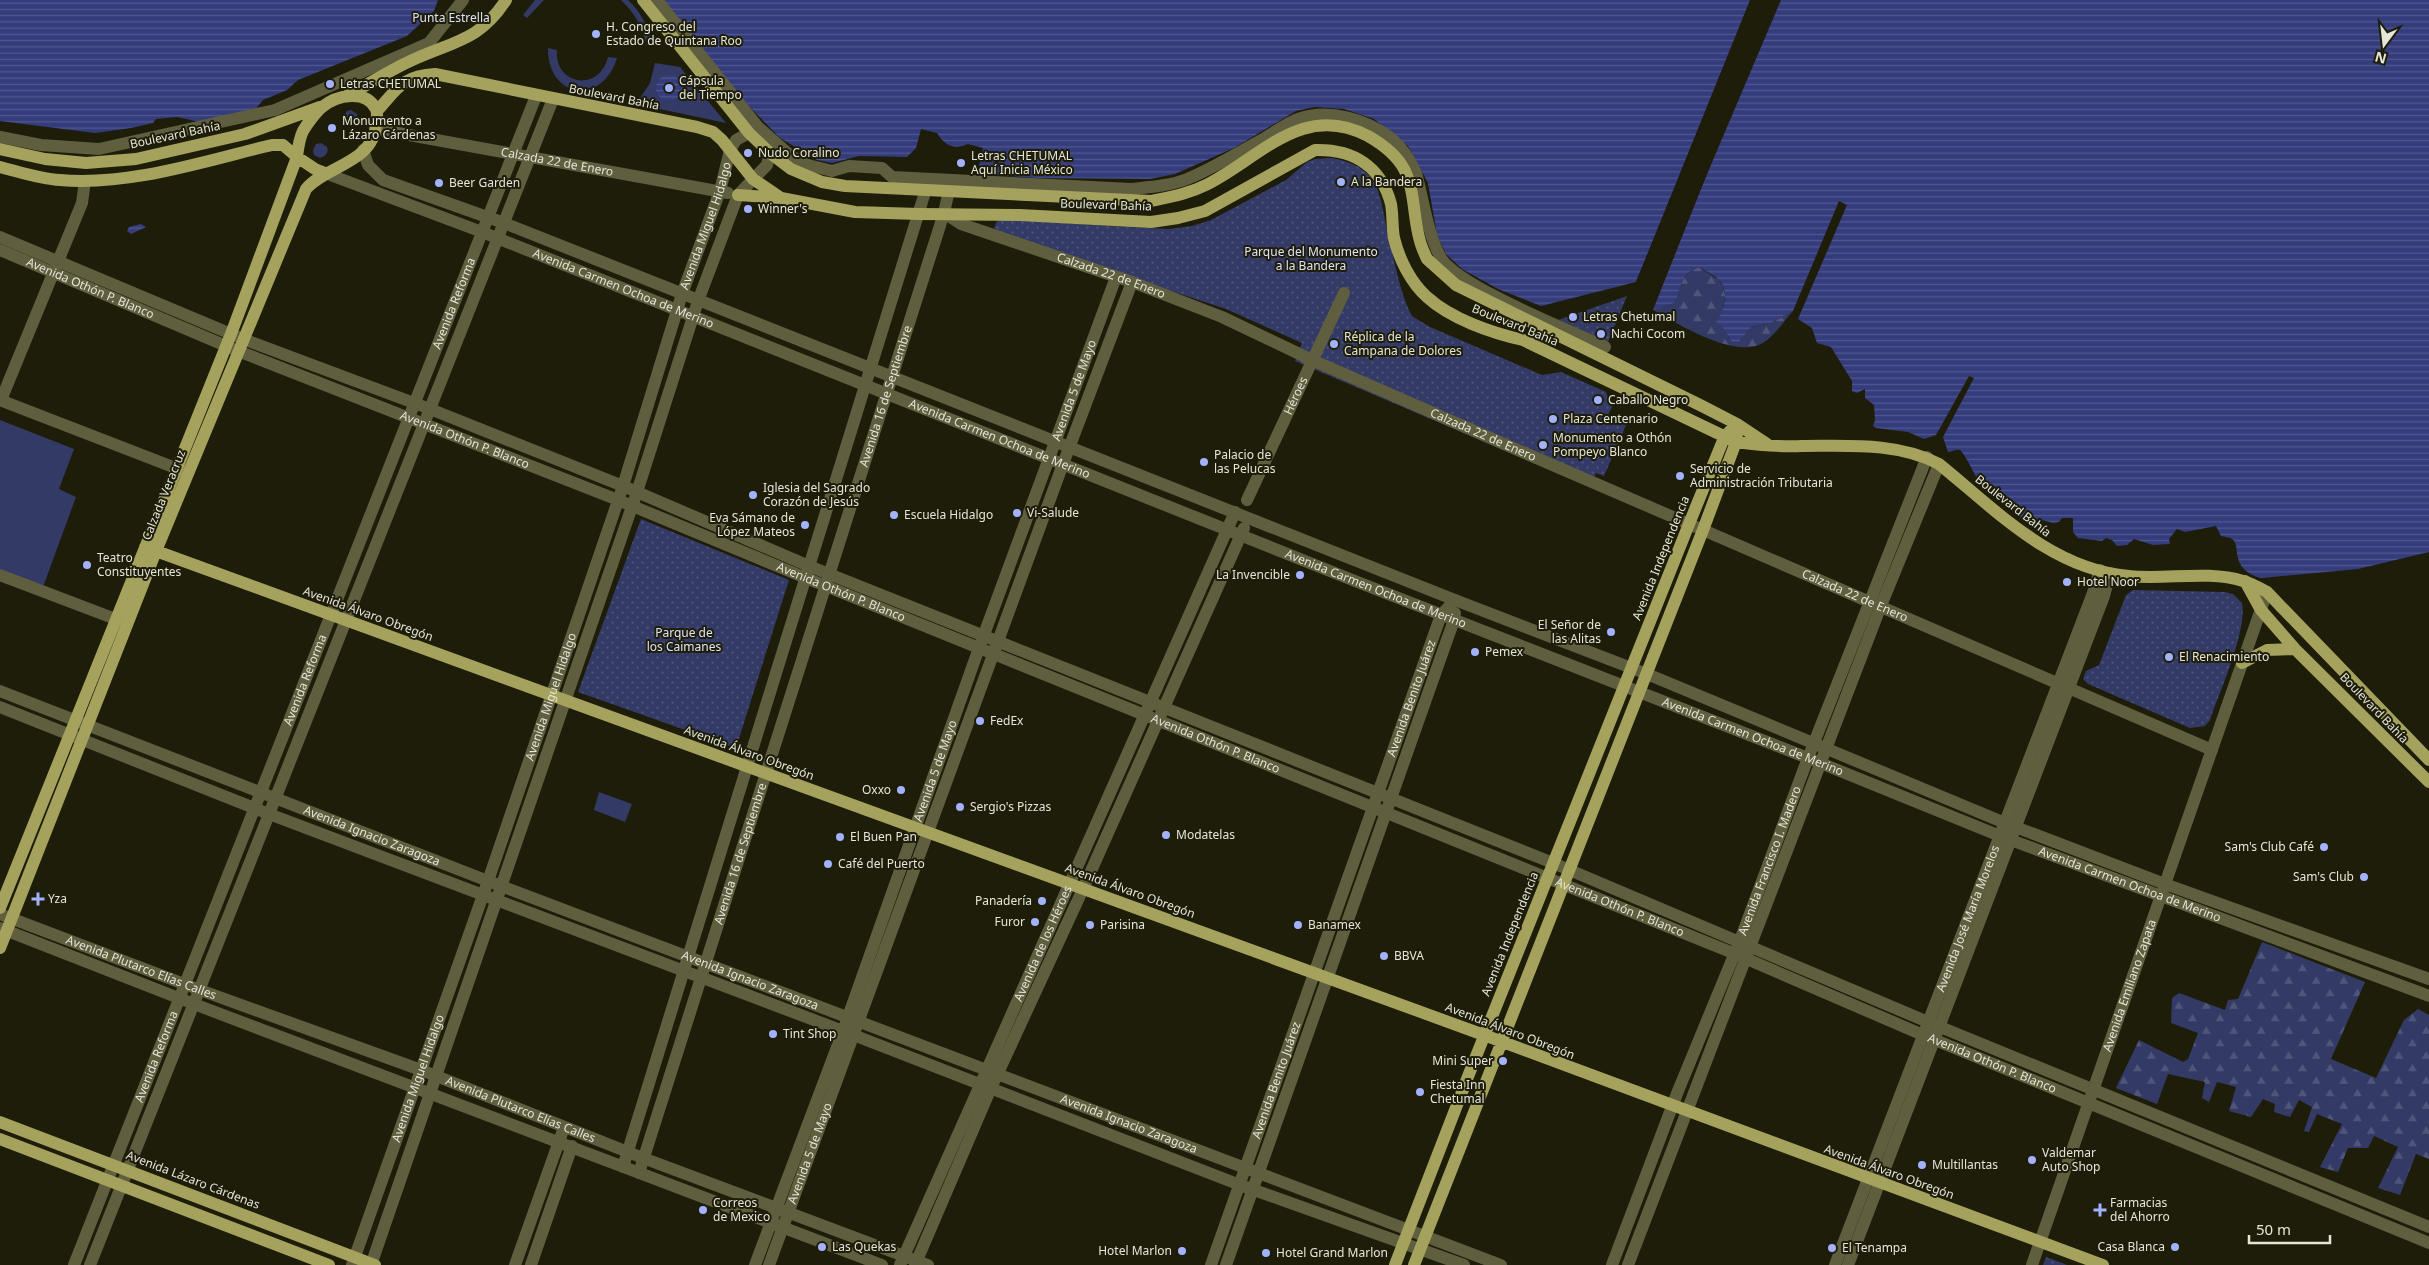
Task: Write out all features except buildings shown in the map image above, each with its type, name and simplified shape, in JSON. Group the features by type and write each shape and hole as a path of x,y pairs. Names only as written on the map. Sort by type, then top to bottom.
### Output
{"main road":[{"path":"297,157 303,130 323,106 348,95 415,58 478,32 493,19 506,0"},
{"name":"Boulevard Bahía","path":"643,0 749,133 770,153 791,169 822,182 845,186 926,188 1151,201 1181,195 1207,185 1289,133 1314,126 1337,126 1359,132 1385,147 1397,158 1404,170 1421,245 1427,259 1456,285 1616,362 1737,424 1770,446"},
{"name":"Boulevard Bahía","path":"377,111 402,82 417,75 435,74 536,96 698,127 712,132 730,150 753,179 781,198 855,212 1151,222 1205,211 1315,150 1332,150 1347,153 1363,161 1375,172 1384,185 1391,206 1394,238 1402,262 1426,297 1443,309 1492,333 1523,340 1608,379 1724,438 1736,442 1770,446 1847,445 1903,451 1927,457 1939,464 2025,535 2064,558 2105,572 2129,576 2228,577 2245,581 2267,592 2429,760"},
{"path":"0,167 59,180 85,181 139,176 272,145 283,146 315,169 325,173 340,168 363,150 376,129 377,111 371,101 361,96 348,95"},
{"name":"Boulevard Bahía","path":"0,149 45,159 86,163 136,159 245,134 323,106"},
{"name":"Calzada Veracruz","path":"235,342 297,157"},
{"name":"Calzada Veracruz","path":"0,948 5,922 81,722 235,342 306,189 314,180 325,173"},
{"path":"738,195 781,198"},
{"path":"1151,201 1151,222"},
{"path":"1608,379 1616,362"},
{"path":"1414,1265 1503,1043 1703,530 1736,442 1737,424"},
{"name":"Avenida Independencia","path":"1395,1265 1484,1035 1689,524 1724,438 1737,424"},
{"name":"Avenida Álvaro Obregón","path":"150,549 1484,1035 2103,1265"},
{"name":"Boulevard Bahía","path":"2245,581 2261,610 2295,649 2429,782"},
{"path":"2242,664 2267,650 2295,649"},
{"path":"2336,688 2348,675"},
{"name":"Calzada Veracruz","path":"0,908 76,736"},
{"path":"1469,1074 1487,1081"},
{"name":"Avenida Lázaro Cárdenas","path":"0,1122 114,1164 354,1261 372,1264"},
{"path":"0,1139 329,1265"},
{"path":"1431,1170 1449,1176"}],"street":[{"path":"0,136 41,145 99,149 274,110 429,43 464,0"},
{"path":"658,0 758,127 791,156 808,164 832,170 858,166 882,168 892,177 1131,189 1162,186 1185,180 1219,164 1297,119 1316,114 1334,115 1364,123 1392,139 1411,163 1416,173 1435,244 1449,268 1471,284 1605,347"},
{"name":"Avenida Reforma","path":"74,1265 536,96"},
{"name":"Avenida Reforma","path":"90,1265 553,99"},
{"name":"Calzada 22 de Enero","path":"376,129 738,195"},
{"name":"Avenida Miguel Hidalgo","path":"354,1261 488,881 623,486 682,294 720,191 730,150 736,140 749,133"},
{"name":"Avenida Carmen Ochoa de Merino","path":"363,150 368,164 383,180 504,223 1455,600 1647,674 1813,745 2010,824 2165,884 2429,979"},
{"name":"Avenida Miguel Hidalgo","path":"372,1264 503,886 561,714 564,700 637,492 698,301 738,195 766,165 770,153"},
{"name":"Avenida Carmen Ochoa de Merino","path":"325,173 482,232 1355,582 1738,730 2005,838 2429,996"},
{"path":"85,181 82,203 1,400 183,471"},
{"name":"Avenida 16 de Septiembre","path":"623,1167 926,188"},
{"name":"Avenida 16 de Septiembre","path":"639,1173 888,394 944,214 949,190"},
{"name":"Calzada 22 de Enero","path":"944,214 961,224 1132,282 1222,317 1312,360 1875,606 2212,750"},
{"name":"Avenida Othón P. Blanco","path":"0,237 56,267 409,418 828,580 979,648 1564,885 1741,948 1934,1024 2429,1227"},
{"name":"Avenida Othón P. Blanco","path":"0,250 56,267"},
{"name":"Avenida 5 de Mayo","path":"755,1265 776,1225 848,1033 916,828 979,648 1116,277"},
{"name":"Avenida 5 de Mayo","path":"853,1018 929,833 993,653 1132,282"},
{"name":"Héroes","path":"1247,500 1344,293"},
{"name":"Avenida Othón P. Blanco","path":"235,342 414,403 623,486 808,572"},
{"path":"952,420 958,403"},
{"name":"Avenida Francisco I. Madero","path":"1612,1265 1673,1106 1826,750 1927,457"},
{"name":"Avenida Francisco I. Madero","path":"1628,1265 1745,960 1741,948 1813,745 1939,464"},
{"path":"1109,482 1116,466"},
{"name":"Avenida de los Héroes","path":"992,1073 1068,884 1235,512"},
{"name":"Avenida de los Héroes","path":"913,1262 986,1086 1083,889 1248,518"},
{"path":"1355,582 1362,563"},
{"name":"Avenida José María Morelos","path":"1848,1265 1874,1181 2010,824 2063,687 2104,596 2105,572"},
{"path":"0,575 122,621"},
{"name":"Avenida Othón P. Blanco","path":"828,580 985,634 1391,800 1553,863 1741,948"},
{"name":"Avenida Emiliano Zapata","path":"2035,1262 2039,1242 2267,592"},
{"name":"Avenida Benito Juárez","path":"1211,1265 1379,795 1441,615 1455,600"},
{"name":"Avenida Benito Juárez","path":"1226,1265 1329,979 1454,620 1455,600"},
{"path":"1558,661 1564,643"},
{"name":"Avenida Ignacio Zaragoza","path":"0,691 488,881 1408,1230 1423,1243 1464,1265"},
{"name":"Avenida Ignacio Zaragoza","path":"0,707 269,814 684,970 1253,1190 1403,1243 1423,1243 1501,1265"},
{"path":"1738,730 1746,716"},
{"path":"2253,931 2258,918"},
{"name":"Avenida Plutarco Elías Calles","path":"5,922 185,984 421,1070 913,1262"},
{"name":"Avenida Plutarco Elías Calles","path":"5,922 194,1004 882,1265"},
{"name":"Avenida Othón P. Blanco","path":"1745,960 2429,1243"},
{"path":"447,995 462,1001"},
{"path":"917,1060 923,1046"},
{"path":"515,1265 564,1126"},
{"path":"531,1265 572,1146"},
{"name":"Avenida José María Morelos","path":"1835,1265 1874,1181"},
{"name":"Avenida 5 de Mayo","path":"769,1265 776,1225"}],"green space":[{"path":"535,0 544,0 527,18 523,15"},
{"path":"621,0 628,0 641,15 653,46 647,46 638,21"},
{"path":"548,48 557,50 558,62 562,71 569,77 578,80 587,80 596,76 603,68 608,57 617,58 610,74 600,84 588,90 576,90 565,86 556,78 550,65"},
{"path":"655,63 680,67 726,123 636,104 650,83"},
{"path":"351,110 357,114 358,119 355,124 350,125 346,124 343,118 347,111"},
{"path":"321,143 327,147 328,151 320,158 314,155 313,150 316,144"},
{"name":"Parque del Monumento a la Bandera","path":"1332,158 1361,168 1375,185 1380,195 1401,287 1412,316 1430,327 1542,375 1561,372 1606,392 1612,407 1607,417 1626,425 1604,476 1596,473 1590,487 1295,361 1302,343 1226,309 999,234 994,228 997,221 1001,219 1169,229 1192,226 1211,220 1286,180 1307,162 1315,159"},
{"path":"1699,267 1719,280 1723,286 1725,295 1721,325 1732,342 1739,342 1751,327 1771,323 1793,311 1770,338 1761,344 1749,347 1736,347 1706,338 1653,310 1675,303 1684,278 1692,270"},
{"path":"1627,296 1608,342 1558,320"},
{"path":"0,420 74,449 59,489 76,497 43,587 0,570"},
{"name":"Parque de los Caimanes","path":"641,519 789,580 736,748 578,692"},
{"path":"2133,590 2225,592 2233,594 2242,603 2243,614 2237,644 2210,720 2205,726 2190,728 2088,684 2083,679 2086,671 2099,665 2126,595"},
{"path":"599,792 632,804 625,822 594,810"},
{"path":"2262,942 2365,982 2331,1059 2376,1078 2404,1020 2418,1009 2429,1015 2429,1159 2416,1154 2400,1195 2378,1188 2398,1147 2374,1136 2368,1148 2348,1148 2338,1172 2320,1167 2342,1124 2317,1114 2309,1132 2304,1131 2312,1107 2299,1100 2290,1117 2274,1112 2275,1104 2263,1099 2251,1117 2229,1111 2236,1087 2217,1082 2209,1102 2202,1098 2205,1082 2168,1074 2157,1104 2116,1088 2139,1040 2183,1062 2188,1059 2198,1033 2171,1023 2172,998 2179,993 2225,1010 2228,1000 2238,999"},
{"path":"2046,1257 2067,1265 2043,1265"}],"shaded area":[{"path":"0,0 438,0 434,11 407,36 298,80 287,90 263,100 254,111 200,122 177,117 156,119 153,123 95,133 0,121"},
{"path":"664,0 1750,0 1636,282 1541,306 1498,289 1462,269 1446,254 1437,235 1428,183 1408,146 1374,119 1344,109 1315,107 1296,111 1234,148 1175,174 1150,179 1037,178 982,174 979,166 983,148 968,144 958,147 950,146 937,133 921,129 916,148 907,157 859,156 832,163 817,160 780,138 744,101"},
{"path":"1776,0 2429,0 2429,552 2358,569 2261,578 2244,569 2238,557 2235,542 2231,538 2221,536 2216,526 2185,532 2177,529 2169,539 2170,544 2153,545 2134,539 2127,545 2117,546 2112,540 2106,538 2102,541 2078,538 2073,532 2073,518 2062,518 2059,522 2053,523 2038,519 2028,523 2013,512 2007,497 2000,491 1982,488 1960,450 1948,452 1943,437 1974,378 1969,376 1936,435 1924,439 1908,432 1876,428 1873,426 1875,420 1874,405 1865,398 1865,389 1857,393 1852,391 1852,381 1831,347 1817,343 1812,328 1798,319 1847,205 1839,201 1793,311 1771,323 1751,327 1739,342 1732,342 1721,325 1716,322 1724,302 1723,285 1715,277 1699,267 1692,270 1684,278 1675,303 1653,310"},
{"path":"669,75 678,79 682,88 678,97 669,101 660,97 656,88 660,79"},
{"path":"141,224 146,227 131,234 127,231 129,227"}],"pier":[{"path":"1774,0 1781,0 1660,285"},
{"path":"1711,102 1638,283 1635,285 1636,282"}],"place":[{"name":"H. Congreso del Estado de Quintana Roo","path":"596,34"},
{"name":"Letras CHETUMAL","path":"330,84"},
{"name":"Cápsula del Tiempo","path":"669,88"},
{"name":"Monumento a Lázaro Cárdenas","path":"332,128"},
{"name":"Nudo Coralino","path":"748,153"},
{"name":"Letras CHETUMAL Aquí Inicia México","path":"961,163"},
{"name":"A la Bandera","path":"1341,182"},
{"name":"Beer Garden","path":"439,183"},
{"name":"Winner's","path":"748,209"},
{"name":"Letras Chetumal","path":"1573,317"},
{"name":"Nachi Cocom","path":"1601,334"},
{"name":"Réplica de la Campana de Dolores","path":"1334,344"},
{"name":"Caballo Negro","path":"1598,400"},
{"name":"Plaza Centenario","path":"1553,419"},
{"name":"Monumento a Othón Pompeyo Blanco","path":"1543,445"},
{"name":"Palacio de las Pelucas","path":"1204,462"},
{"name":"Servicio de Administración Tributaria","path":"1680,476"},
{"name":"Iglesia del Sagrado Corazón de Jesús","path":"753,495"},
{"name":"Vi-Salude","path":"1017,513"},
{"name":"Escuela Hidalgo","path":"894,515"},
{"name":"Eva Sámano de López Mateos","path":"805,525"},
{"name":"Teatro Constituyentes","path":"87,565"},
{"name":"La Invencible","path":"1300,575"},
{"name":"Hotel Noor","path":"2067,582"},
{"name":"El Señor de las Alitas","path":"1611,632"},
{"name":"Pemex","path":"1475,652"},
{"name":"El Renacimiento","path":"2169,657"},
{"name":"FedEx","path":"980,721"},
{"name":"Oxxo","path":"901,790"},
{"name":"Sergio's Pizzas","path":"960,807"},
{"name":"Modatelas","path":"1166,835"},
{"name":"El Buen Pan","path":"840,837"},
{"name":"Sam's Club Café","path":"2324,847"},
{"name":"Café del Puerto","path":"828,864"},
{"name":"Sam's Club","path":"2364,877"},
{"name":"Yza","path":"38,899"},
{"name":"Panadería","path":"1042,901"},
{"name":"Furor","path":"1035,922"},
{"name":"Parisina","path":"1090,925"},
{"name":"Banamex","path":"1298,925"},
{"name":"BBVA","path":"1384,956"},
{"name":"Tint Shop","path":"773,1034"},
{"name":"Mini Super","path":"1503,1061"},
{"name":"Fiesta Inn Chetumal","path":"1420,1092"},
{"name":"Valdemar Auto Shop","path":"2032,1160"},
{"name":"Multillantas","path":"1922,1165"},
{"name":"Correos de Mexico","path":"703,1210"},
{"name":"Farmacias del Ahorro","path":"2100,1210"},
{"name":"Las Quekas","path":"822,1247"},
{"name":"Casa Blanca","path":"2175,1247"},
{"name":"El Tenampa","path":"1832,1248"},
{"name":"Hotel Marlon","path":"1182,1251"},
{"name":"Hotel Grand Marlon","path":"1266,1253"}],"park label":[{"name":"Punta Estrella","path":"451,18"}]}
